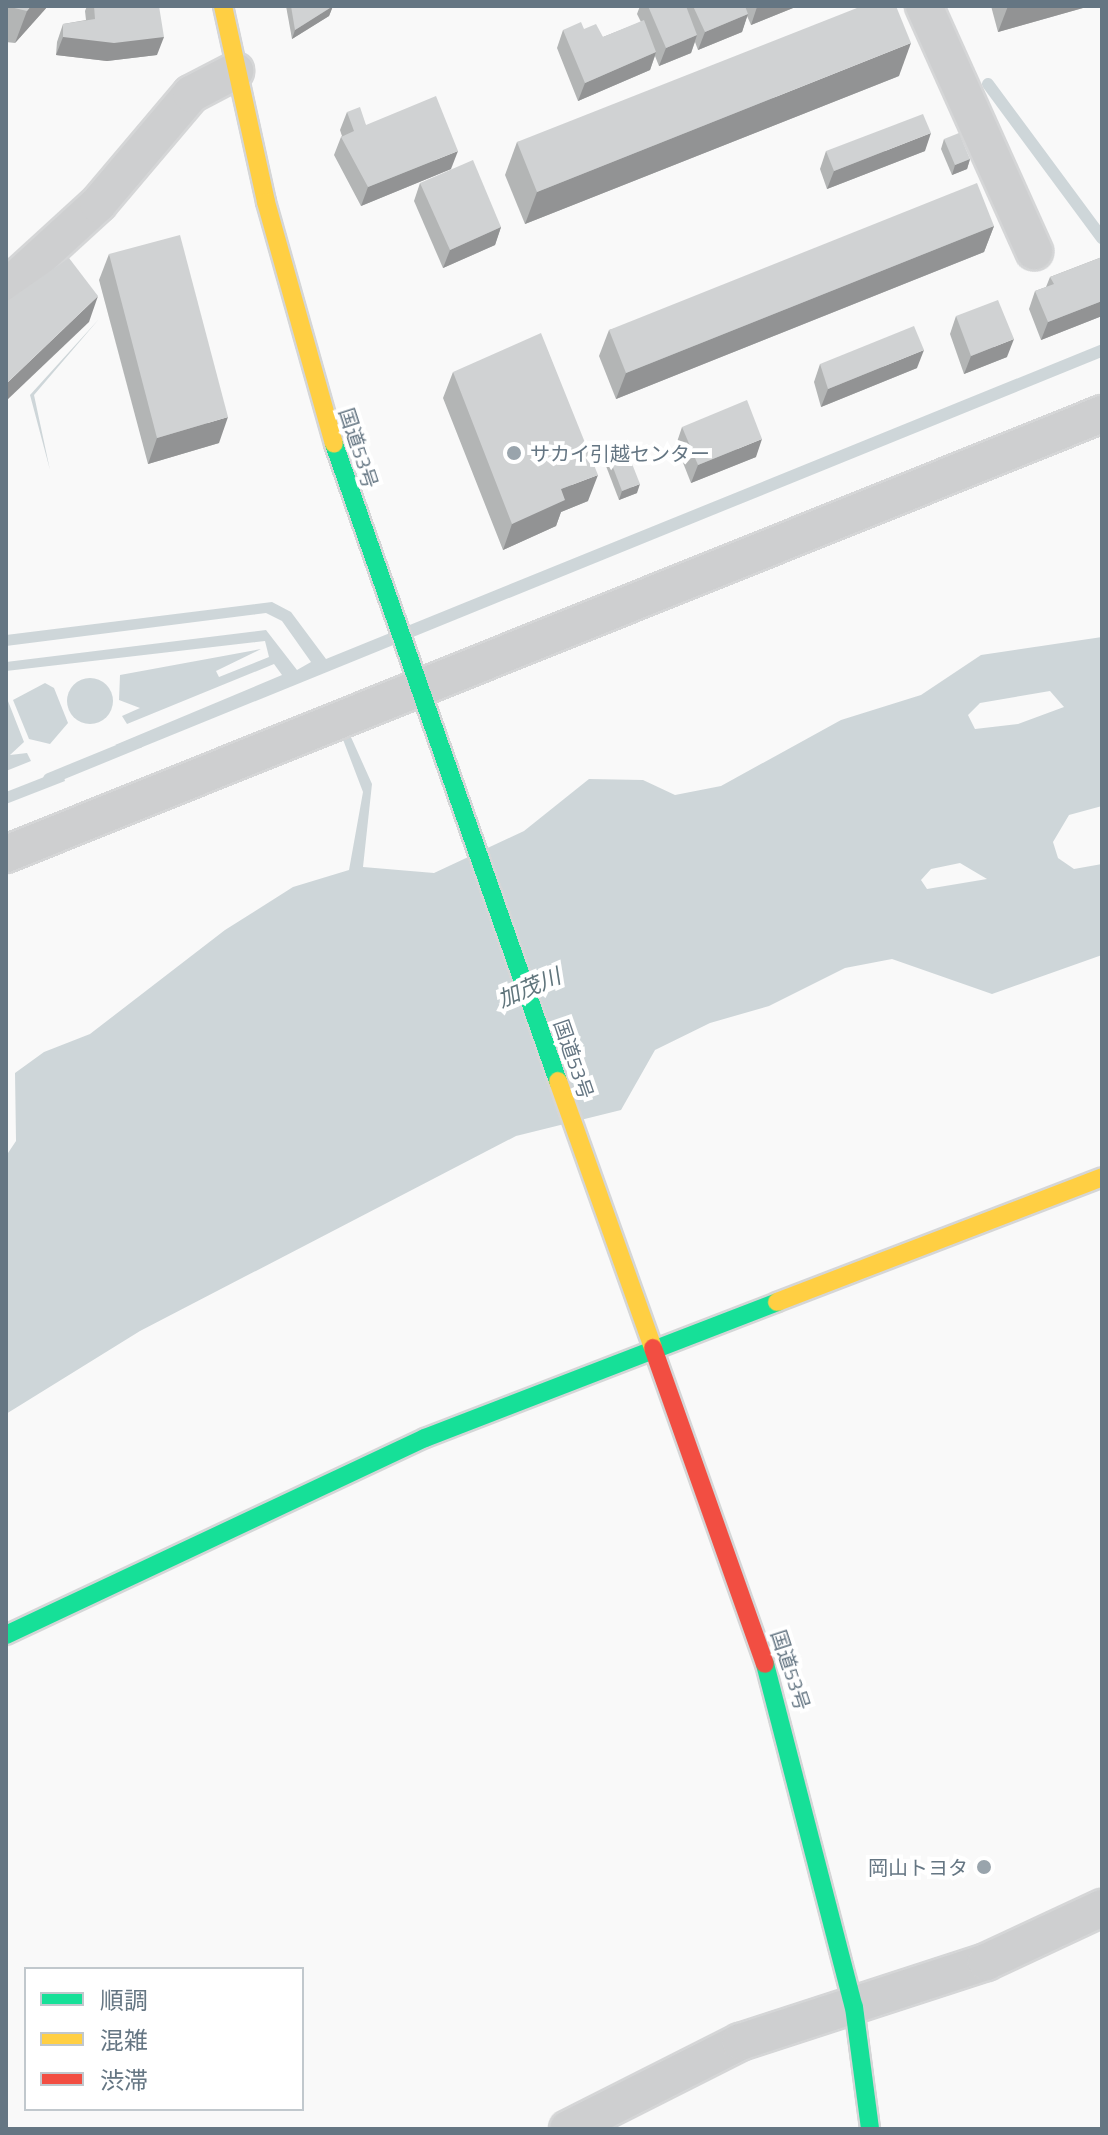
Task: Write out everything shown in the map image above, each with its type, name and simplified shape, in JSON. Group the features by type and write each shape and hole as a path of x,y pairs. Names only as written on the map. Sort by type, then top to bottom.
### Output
{"main road":[{"name":"国道53号","path":"223,6 235,71 291,302 423,697 782,1712 854,2007 870,2129"},
{"path":"6,1635 425,1438 1102,1177"}],"street":[{"path":"924,6 1034,251"},
{"path":"6,288 98,204 191,94 235,71"},
{"path":"6,854 423,697 1102,414"},
{"path":"568,2129 740,2042 986,1962 1102,1908"}],"water":[{"path":"99,319 34,395 50,470 30,395"},
{"path":"1102,344 1102,357 140,748 115,745 282,675 274,664 127,724 122,716 140,708 119,700 120,675 261,649 216,671 219,677 269,657 265,641 6,671 6,662 266,630 297,670 311,662 282,621 266,613 6,646 6,635 272,602 291,612 326,659"},
{"name":"加茂川","path":"1102,637 1102,806 1069,815 1053,842 1058,858 1074,869 1102,864 1102,955 992,994 892,959 845,968 769,1006 710,1023 655,1050 621,1110 516,1136 140,1331 6,1414 6,1156 16,1141 15,1073 44,1052 90,1034 225,930 293,887 349,870 363,792 339,729 346,726 372,784 363,867 434,873 524,831 589,779 643,780 675,795 721,786 841,720 921,695 981,655","holes":["1050,691 1064,707 1018,724 975,729 968,715 980,703","960,863 987,879 927,889 921,880 931,869"]},
{"path":"90,678 106,685 113,701 106,717 90,724 74,717 67,701 74,685"},
{"path":"45,683 54,688 68,723 50,744 29,739 13,700"},
{"path":"6,696 24,742 10,755 27,753 31,761 6,771"},
{"path":"62,770 65,781 6,804 6,792"}],"building":[{"path":"6,6 31,6 27,11"},
{"path":"94,6 159,6 164,37 114,43 63,37 63,24 95,19"},
{"path":"291,6 333,6 295,30"},
{"path":"648,6 686,6 697,35 666,48"},
{"path":"693,6 745,6 748,14 705,32"},
{"path":"862,6 896,6 911,43 537,192 517,142"},
{"path":"644,20 656,52 585,83 563,30 581,22 584,29 596,24 603,37"},
{"path":"436,96 458,151 368,187 341,137 354,131 347,112 360,107 366,125"},
{"path":"923,114 931,133 834,171 826,151"},
{"path":"959,133 970,159 955,165 944,139"},
{"path":"473,160 501,227 450,250 420,183"},
{"path":"977,183 994,226 626,373 609,330"},
{"path":"180,235 228,417 157,438 109,254"},
{"path":"1102,257 1102,301 1048,322 1035,291 1054,284 1050,277"},
{"path":"69,258 98,296 6,384 6,302"},
{"path":"998,300 1014,339 971,356 956,316"},
{"path":"914,326 924,350 828,389 820,364"},
{"path":"541,333 598,475 561,489 565,500 512,524 453,372"},
{"path":"747,400 762,439 698,465 682,427"},
{"path":"627,451 640,484 622,491 609,457"}],"waterway":[{"path":"988,84 1102,238"},
{"path":"49,779 139,742"}],"traffic: fast":[{"path":"334,444 558,1081"},
{"path":"6,1635 425,1438 777,1302"},
{"path":"765,1664 854,2007 870,2129"}],"traffic: slow":[{"path":"223,6 266,202 334,444"},
{"path":"558,1081 653,1348"},
{"path":"777,1302 1102,1177"}],"traffic: jam":[{"path":"653,1348 765,1664"}],"place":[{"name":"サカイ引越センター","path":"514,453"},
{"name":"岡山トヨタ","path":"984,1867"}]}
